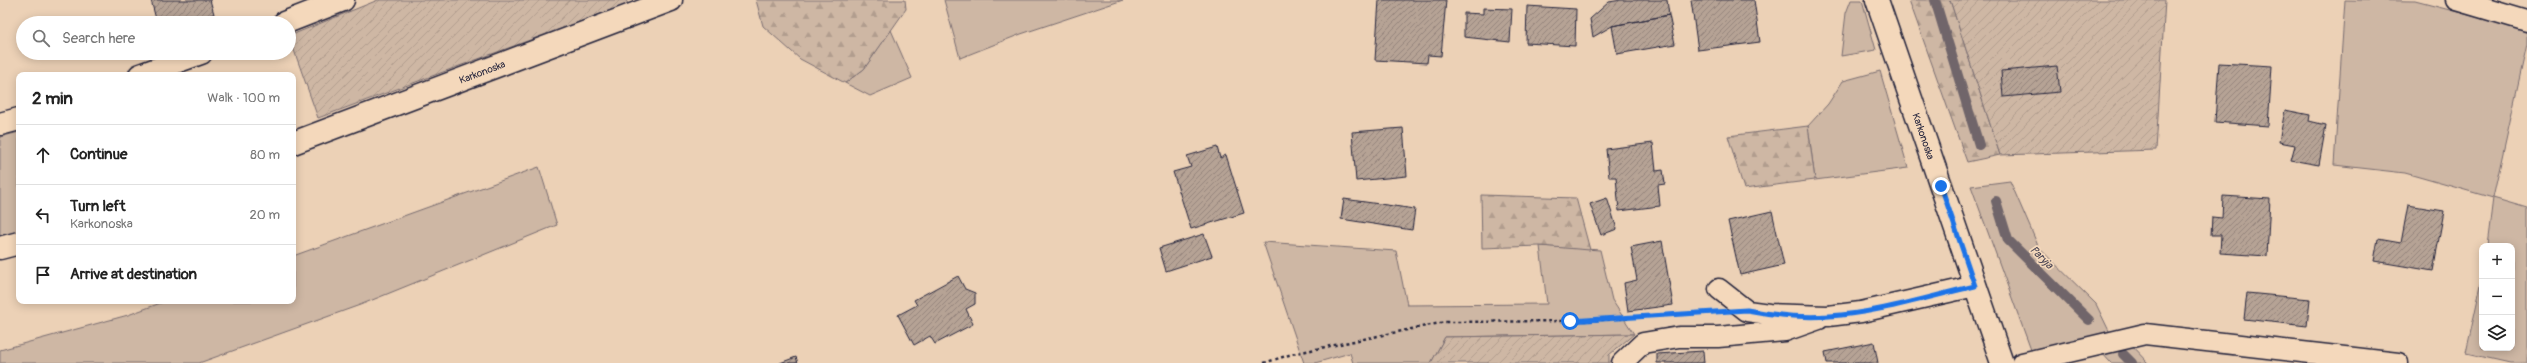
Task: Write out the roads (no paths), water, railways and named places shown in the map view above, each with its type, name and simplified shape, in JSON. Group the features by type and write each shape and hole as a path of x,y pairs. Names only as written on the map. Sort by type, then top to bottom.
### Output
{"street":[{"path":"296,18 343,0"},
{"name":"Karkonoska","path":"296,142 671,0"},
{"name":"Karkonoska","path":"1877,0 2002,363"},
{"path":"148,72 182,60"},
{"path":"0,248 16,244"}],"lane":[{"path":"2456,0 2527,21"},
{"path":"1720,289 1747,310 1769,314 1828,316 1861,312 1975,286"},
{"path":"1622,363 1643,343 1679,337 1718,337 1785,331 1828,316"},
{"path":"2022,363 2145,334 2398,363"}],"waterway":[{"name":"Paryja","path":"1935,0 1979,145"},
{"name":"Paryja","path":"1996,201 2008,240 2089,320"},
{"name":"Paryja","path":"2123,354 2132,363"}]}
